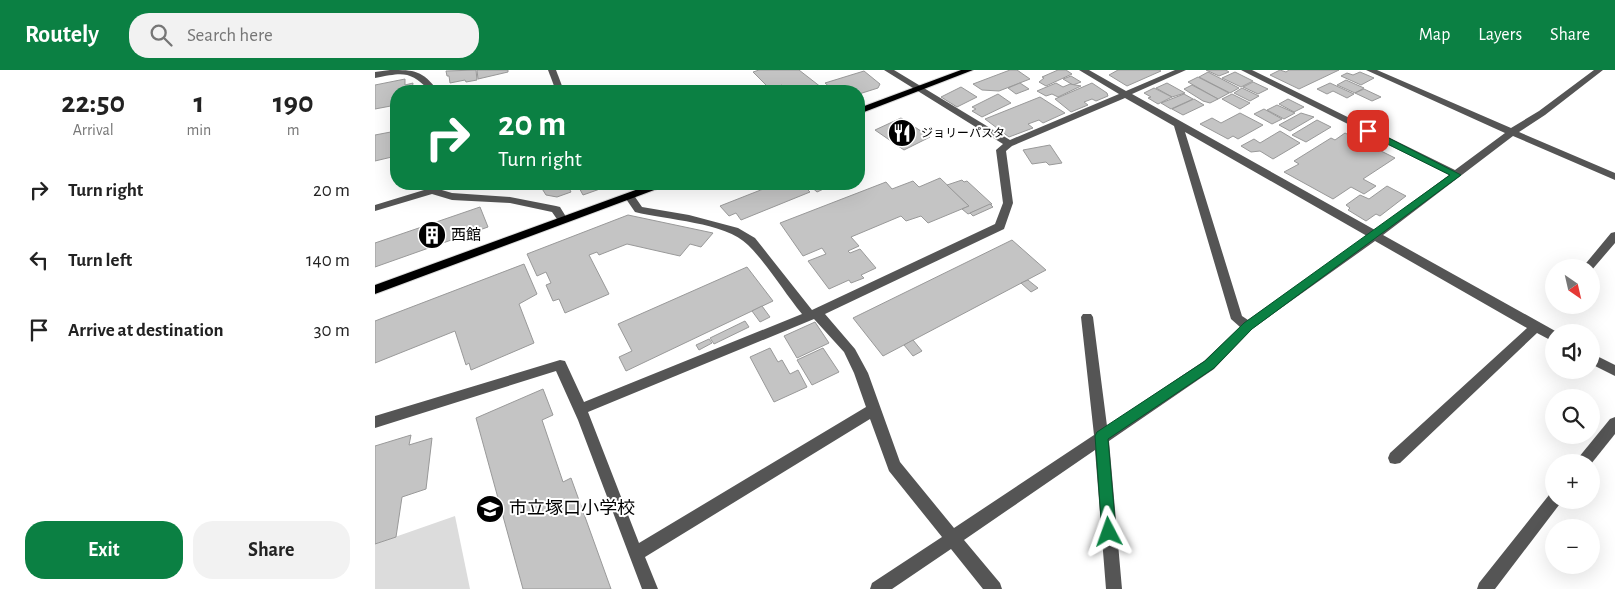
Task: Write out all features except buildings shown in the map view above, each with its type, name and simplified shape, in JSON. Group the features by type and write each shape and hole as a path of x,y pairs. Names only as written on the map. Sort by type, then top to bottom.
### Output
{"main road":[{"path":"865,109 969,70"},
{"path":"375,290 645,190"}],"street":[{"path":"375,76 406,70 422,76 429,85"},
{"path":"552,70 558,85"},
{"path":"888,70 1009,144"},
{"path":"1083,70 1545,332"},
{"path":"581,409 813,314 1000,226 1008,204 1001,150 1009,144 1182,70"},
{"path":"1245,70 1456,175"},
{"path":"1370,70 1615,177"},
{"path":"878,589 1209,364 1248,326 1376,235 1512,132 1542,113 1599,70"},
{"path":"1178,123 1237,319 1248,326"},
{"path":"375,208 432,191 450,196 509,200 556,209 563,220"},
{"path":"629,196 639,210 685,217 734,231 751,241 813,314 849,349 861,373 894,466 994,589"},
{"path":"1595,259 1615,236"},
{"path":"1087,317 1101,436 1113,589"},
{"path":"1395,458 1536,327"},
{"path":"1600,363 1615,371"},
{"path":"375,422 560,366 581,409 650,589"},
{"path":"635,554 873,410"},
{"path":"1590,454 1615,422"},
{"path":"1485,589 1547,509"}],"shaded area":[{"path":"455,516 470,589 375,589 375,544"}],"place":[{"name":"ジョリーパスタ","path":"902,133"},
{"name":"西館","path":"432,235"},
{"name":"市立塚口小学校","path":"490,509"}],"route":[{"path":"1109,532 1101,436 1209,364 1248,326 1376,235 1456,175 1368,131"}]}
